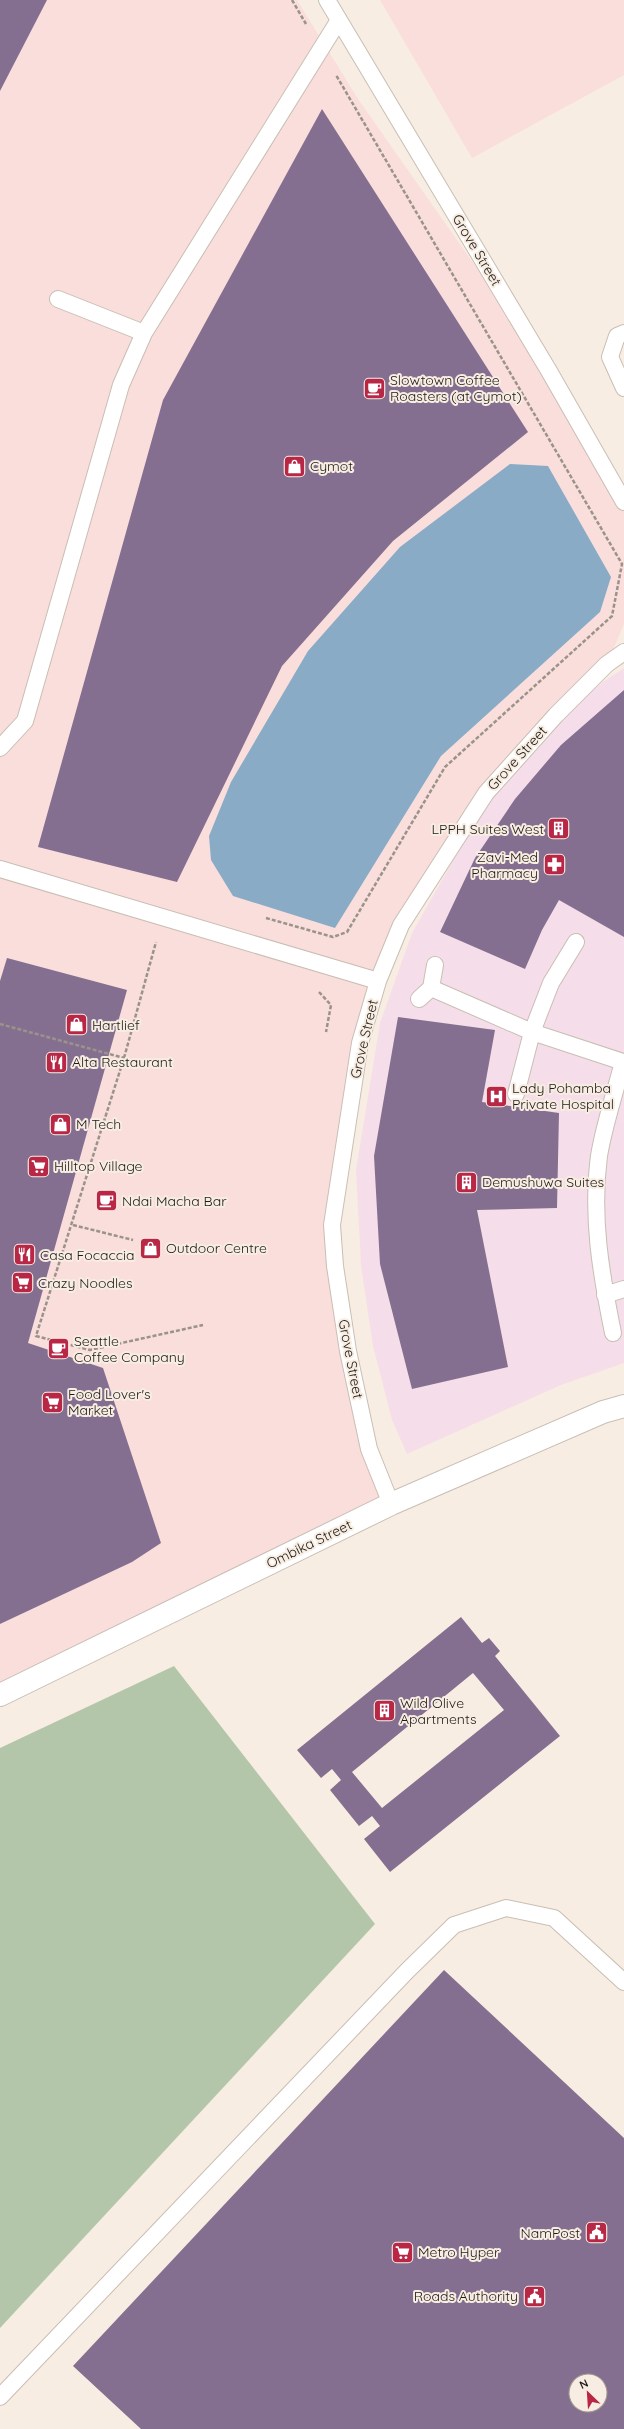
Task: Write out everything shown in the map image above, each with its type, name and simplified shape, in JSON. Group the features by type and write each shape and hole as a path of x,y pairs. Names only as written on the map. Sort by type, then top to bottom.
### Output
{"street":[{"name":"Ombika Street","path":"0,1695 391,1504 603,1412 624,1406"}],"lane":[{"name":"Grove Street","path":"327,0 550,371 624,502"},
{"path":"0,748 25,722 121,385 144,333 320,48 339,20"},
{"path":"58,299 144,333"},
{"path":"624,333 617,336 610,357 624,388"},
{"name":"Grove Street","path":"391,1504 369,1449 350,1358 335,1266 332,1224 360,1043 378,981 401,925 412,905 486,793 556,715 606,664 624,652"},
{"path":"0,868 378,981"},
{"path":"516,1094 532,1032 551,983 576,942"},
{"path":"419,999 430,988 434,965"},
{"path":"430,988 532,1032 624,1060 599,1156 596,1206 598,1253 613,1334"},
{"path":"606,1294 624,1289"},
{"path":"0,2397 407,1971 454,1925 506,1908 554,1918 624,1982"}],"path":[{"path":"265,918 333,937 347,932 445,767 612,616 622,564 292,0"},
{"path":"157,938 124,1058 73,1224 36,1336 90,1350 203,1325"},
{"path":"0,1024 124,1058"},
{"path":"73,1224 133,1240"}],"shaded area":[{"path":"0,0 297,0 358,99 549,371 624,502 624,624 607,664 486,793 378,981 332,1225 348,1351 391,1504 0,1695"},
{"path":"380,0 624,0 624,75 472,158"},
{"name":"Lady Pohamba Private Hospital","path":"624,668 624,1363 561,1385 407,1454 392,1420 373,1346 361,1266 356,1170 380,1023 412,933 471,829 539,734 603,682"}],"green space":[{"path":"174,1666 375,1924 0,2328 0,1748"}],"water":[{"path":"510,464 548,466 611,577 600,612 441,756 335,928 233,896 211,860 209,836 231,782 308,651 400,547"}],"building":[{"path":"0,0 47,0 0,91"},
{"path":"322,109 528,432 393,541 282,666 177,882 38,847 163,400"},
{"name":"LPPH Suites West","path":"624,690 624,937 559,900 542,930 525,969 440,932 475,858 515,799 561,745"},
{"name":"Hilltop Village","path":"7,958 127,990 28,1343 103,1368 161,1543 132,1562 0,1624 0,981"},
{"name":"Demushuwa Suites","path":"398,1017 495,1030 482,1102 559,1113 557,1208 477,1210 508,1367 412,1389 380,1264 374,1156"},
{"path":"461,1617 482,1643 489,1638 500,1651 495,1656 560,1736 390,1872 364,1839 380,1826 372,1816 359,1826 330,1790 341,1780 332,1769 321,1778 297,1750","holes":["473,1673 504,1710 382,1808 352,1772"]},
{"name":"Metro Hyper","path":"444,1970 624,2138 624,2429 141,2429 73,2366"}],"place":[{"name":"Slowtown Coffee Roasters (at Cymot)","path":"375,388"},
{"name":"Cymot","path":"294,466"},
{"name":"LPPH Suites West","path":"559,829"},
{"name":"Zavi-Med Pharmacy","path":"554,865"},
{"name":"Hartlief","path":"76,1025"},
{"name":"Alta Restaurant","path":"56,1062"},
{"name":"Lady Pohamba Private Hospital","path":"496,1096"},
{"name":"M Tech","path":"61,1124"},
{"name":"Hilltop Village","path":"39,1166"},
{"name":"Demushuwa Suites","path":"467,1182"},
{"name":"Ndai Macha Bar","path":"106,1201"},
{"name":"Outdoor Centre","path":"150,1248"},
{"name":"Casa Focaccia","path":"25,1255"},
{"name":"Crazy Noodles","path":"22,1283"},
{"name":"Seattle Coffee Company","path":"58,1349"},
{"name":"Food Lover's Market","path":"53,1402"},
{"name":"Wild Olive Apartments","path":"385,1711"},
{"name":"NamPost","path":"596,2233"},
{"name":"Metro Hyper","path":"402,2252"},
{"name":"Roads Authority","path":"534,2296"}]}
